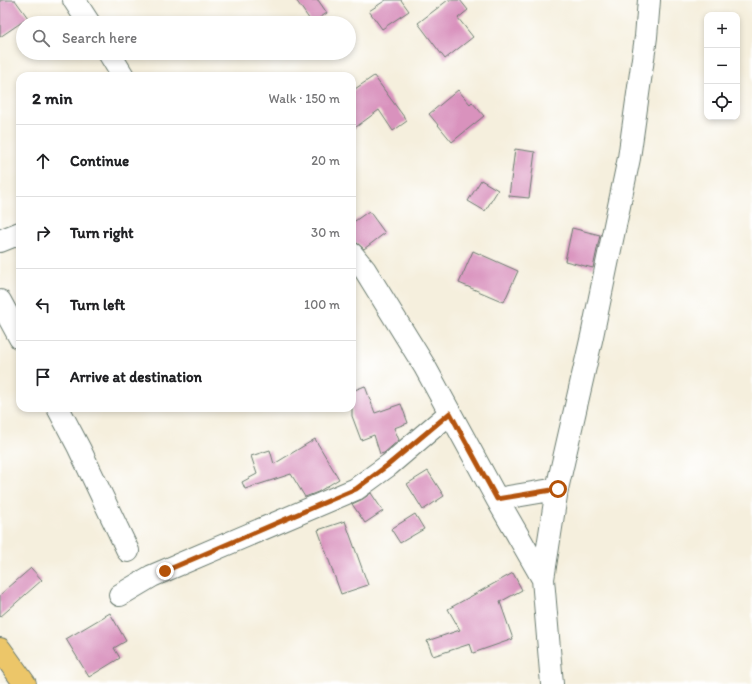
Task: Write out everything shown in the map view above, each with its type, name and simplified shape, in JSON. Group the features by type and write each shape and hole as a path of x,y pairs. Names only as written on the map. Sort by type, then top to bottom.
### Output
{"main road":[{"path":"0,649 25,684"}],"street":[{"path":"552,684 543,579 558,489 629,158 646,37 649,0"},
{"path":"75,1 85,16"},
{"path":"113,60 120,72"},
{"path":"0,241 16,235"},
{"path":"356,259 365,270 404,331 543,579"},
{"path":"0,301 16,331"},
{"path":"60,412 128,551"},
{"path":"120,595 152,576 356,489 388,465 450,413"},
{"path":"497,499 558,489"}],"building":[{"path":"0,0 15,0 27,16 16,16 16,26 0,37"},
{"path":"296,0 318,0 327,13 322,16 307,16"},
{"path":"386,0 401,0 409,11 382,29 369,11"},
{"path":"448,0 460,0 468,10 458,18 473,37 445,59 418,23"},
{"path":"374,76 407,121 393,131 379,110 356,127 356,88"},
{"path":"458,90 470,104 472,102 484,116 452,142 429,114"},
{"path":"515,149 535,152 529,198 509,196"},
{"path":"481,180 498,190 485,211 468,201"},
{"path":"369,211 385,233 364,249 356,243 356,220"},
{"path":"572,228 600,235 593,268 565,261"},
{"path":"473,251 518,271 504,302 459,283"},
{"path":"365,386 375,413 401,404 408,423 394,428 399,440 384,453 380,454 374,435 361,440 352,416 352,412 356,412 356,389"},
{"path":"315,439 339,479 318,492 305,497 291,474 245,489 242,482 257,474 251,456 270,450 274,464"},
{"path":"428,471 444,496 423,510 407,484"},
{"path":"371,493 383,511 365,523 352,504"},
{"path":"415,514 424,529 400,543 391,529"},
{"path":"345,521 368,585 341,594 318,530"},
{"path":"31,568 42,580 0,617 0,595"},
{"path":"513,573 522,590 500,602 513,639 473,653 470,644 433,656 427,641 460,630 448,609"},
{"path":"110,613 126,641 114,648 120,658 89,677 66,639"}],"route":[{"path":"165,571 356,489 388,465 450,413 497,499 558,489"}]}
